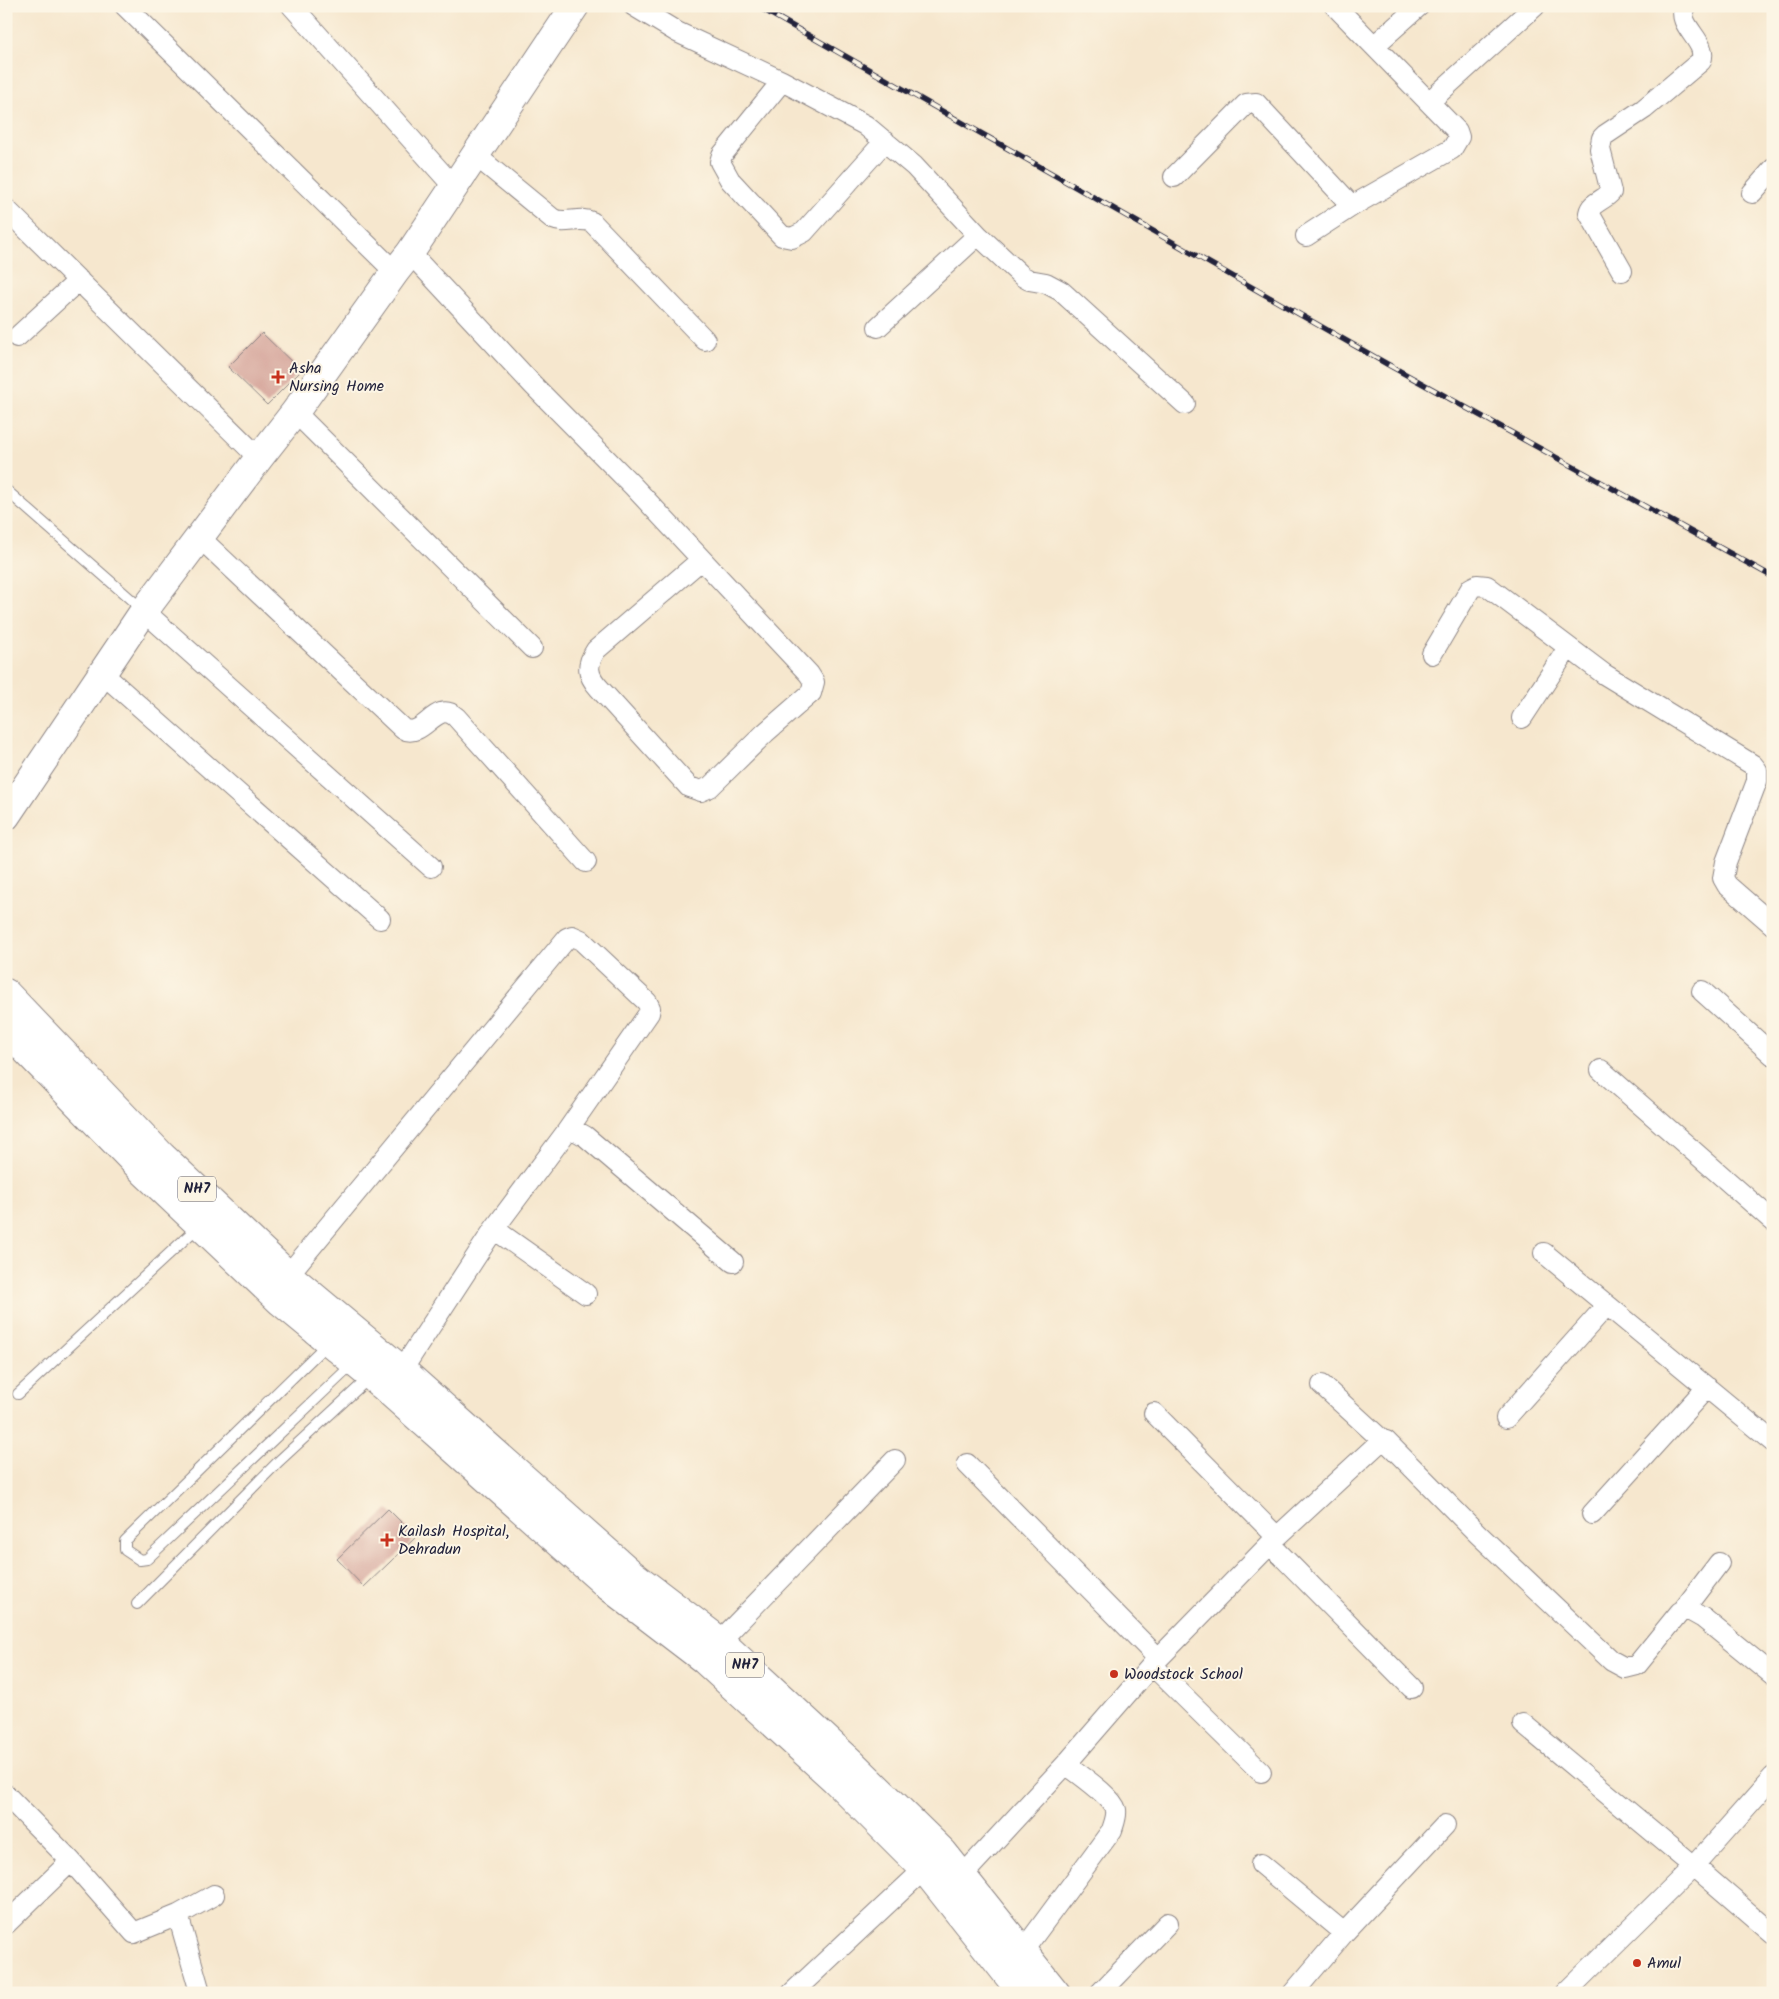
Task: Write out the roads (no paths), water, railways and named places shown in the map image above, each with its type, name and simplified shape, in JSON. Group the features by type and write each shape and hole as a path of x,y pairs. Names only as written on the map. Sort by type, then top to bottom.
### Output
{"main road":[{"path":"6,816 144,611 198,537 295,412 402,263 575,6"},
{"name":"NH7","path":"6,993 162,1156 288,1275 378,1374 609,1587 703,1659 835,1780 934,1861 962,1875 1056,1993"},
{"name":"NH7","path":"6,1030 144,1172 281,1302 329,1342 378,1374 720,1642 851,1762 934,1861 1022,1993"}],"street":[{"path":"125,6 533,385 634,486 701,560 803,666 814,682 811,693 710,787 701,791 689,787 593,681 589,675 588,666 596,650 701,560"},
{"path":"292,6 454,187"},
{"path":"634,6 708,48 782,81 853,118 886,141 914,166 978,235 1022,276 1029,280 1046,283 1061,291 1185,404"},
{"path":"1306,236 1352,206 1452,149 1458,142 1459,137 1457,131 1335,6"},
{"path":"1374,46 1419,6"},
{"path":"1429,102 1535,6"},
{"path":"1622,271 1589,213 1591,206 1608,196 1611,192 1600,149 1601,143 1605,135 1644,109 1701,61 1702,50 1682,14 1685,6"},
{"path":"782,81 722,155 720,162 730,180 782,236 792,238 804,232 886,141"},
{"path":"1174,177 1246,104 1256,103 1352,206"},
{"path":"475,155 553,219 561,222 583,219 592,222 705,340"},
{"path":"1752,193 1773,169"},
{"path":"6,209 259,458"},
{"path":"878,327 978,235"},
{"path":"17,338 79,280"},
{"path":"295,412 532,648"},
{"path":"198,537 404,730 418,729 438,713 452,713 586,862"},
{"path":"1432,654 1471,588 1477,585 1487,586 1604,674 1765,771 1757,781 1726,862 1723,878 1727,885 1773,925"},
{"path":"144,611 431,867"},
{"path":"1522,718 1568,648"},
{"path":"103,674 380,919"},
{"path":"288,1275 567,938 572,936 581,940 647,1002 650,1008 649,1013 567,1131 494,1229 378,1374"},
{"path":"1702,991 1773,1055"},
{"path":"1601,1070 1773,1221"},
{"path":"567,1131 585,1136 733,1262"},
{"path":"494,1229 586,1294"},
{"path":"1544,1253 1773,1442"},
{"path":"1506,1418 1607,1305"},
{"path":"1322,1385 1382,1440 1386,1441 1478,1534 1618,1665 1625,1668 1637,1665 1719,1564"},
{"path":"1592,1514 1707,1387"},
{"path":"1154,1413 1412,1688"},
{"path":"962,1875 1066,1764 1155,1661 1274,1541 1382,1440"},
{"path":"720,1642 895,1460"},
{"path":"967,1464 1261,1772"},
{"path":"1684,1609 1694,1611 1773,1675"},
{"path":"1523,1724 1773,1934"},
{"path":"1022,1952 1112,1830 1116,1818 1116,1810 1110,1800 1066,1764"},
{"path":"1565,1993 1694,1866 1773,1778"},
{"path":"6,1795 71,1861 134,1933 178,1915 214,1895"},
{"path":"1293,1993 1344,1933 1445,1825"},
{"path":"6,1924 71,1861"},
{"path":"792,1993 934,1861"},
{"path":"1261,1864 1344,1933"},
{"path":"178,1915 200,1992"},
{"path":"1100,1993 1168,1923"}],"lane":[{"path":"6,490 144,611"},
{"path":"18,1394 200,1225"},
{"path":"329,1342 125,1541 125,1550 140,1560 147,1559 378,1374"},
{"path":"137,1604 279,1461 378,1374"}],"railway":[{"path":"757,6 1387,364 1773,577"}],"place":[{"name":"Asha Nursing Home","path":"278,377"},
{"name":"Kailash Hospital, Dehradun","path":"387,1540"},
{"name":"Woodstock School","path":"1114,1674"},
{"name":"Amul","path":"1637,1963"}]}
